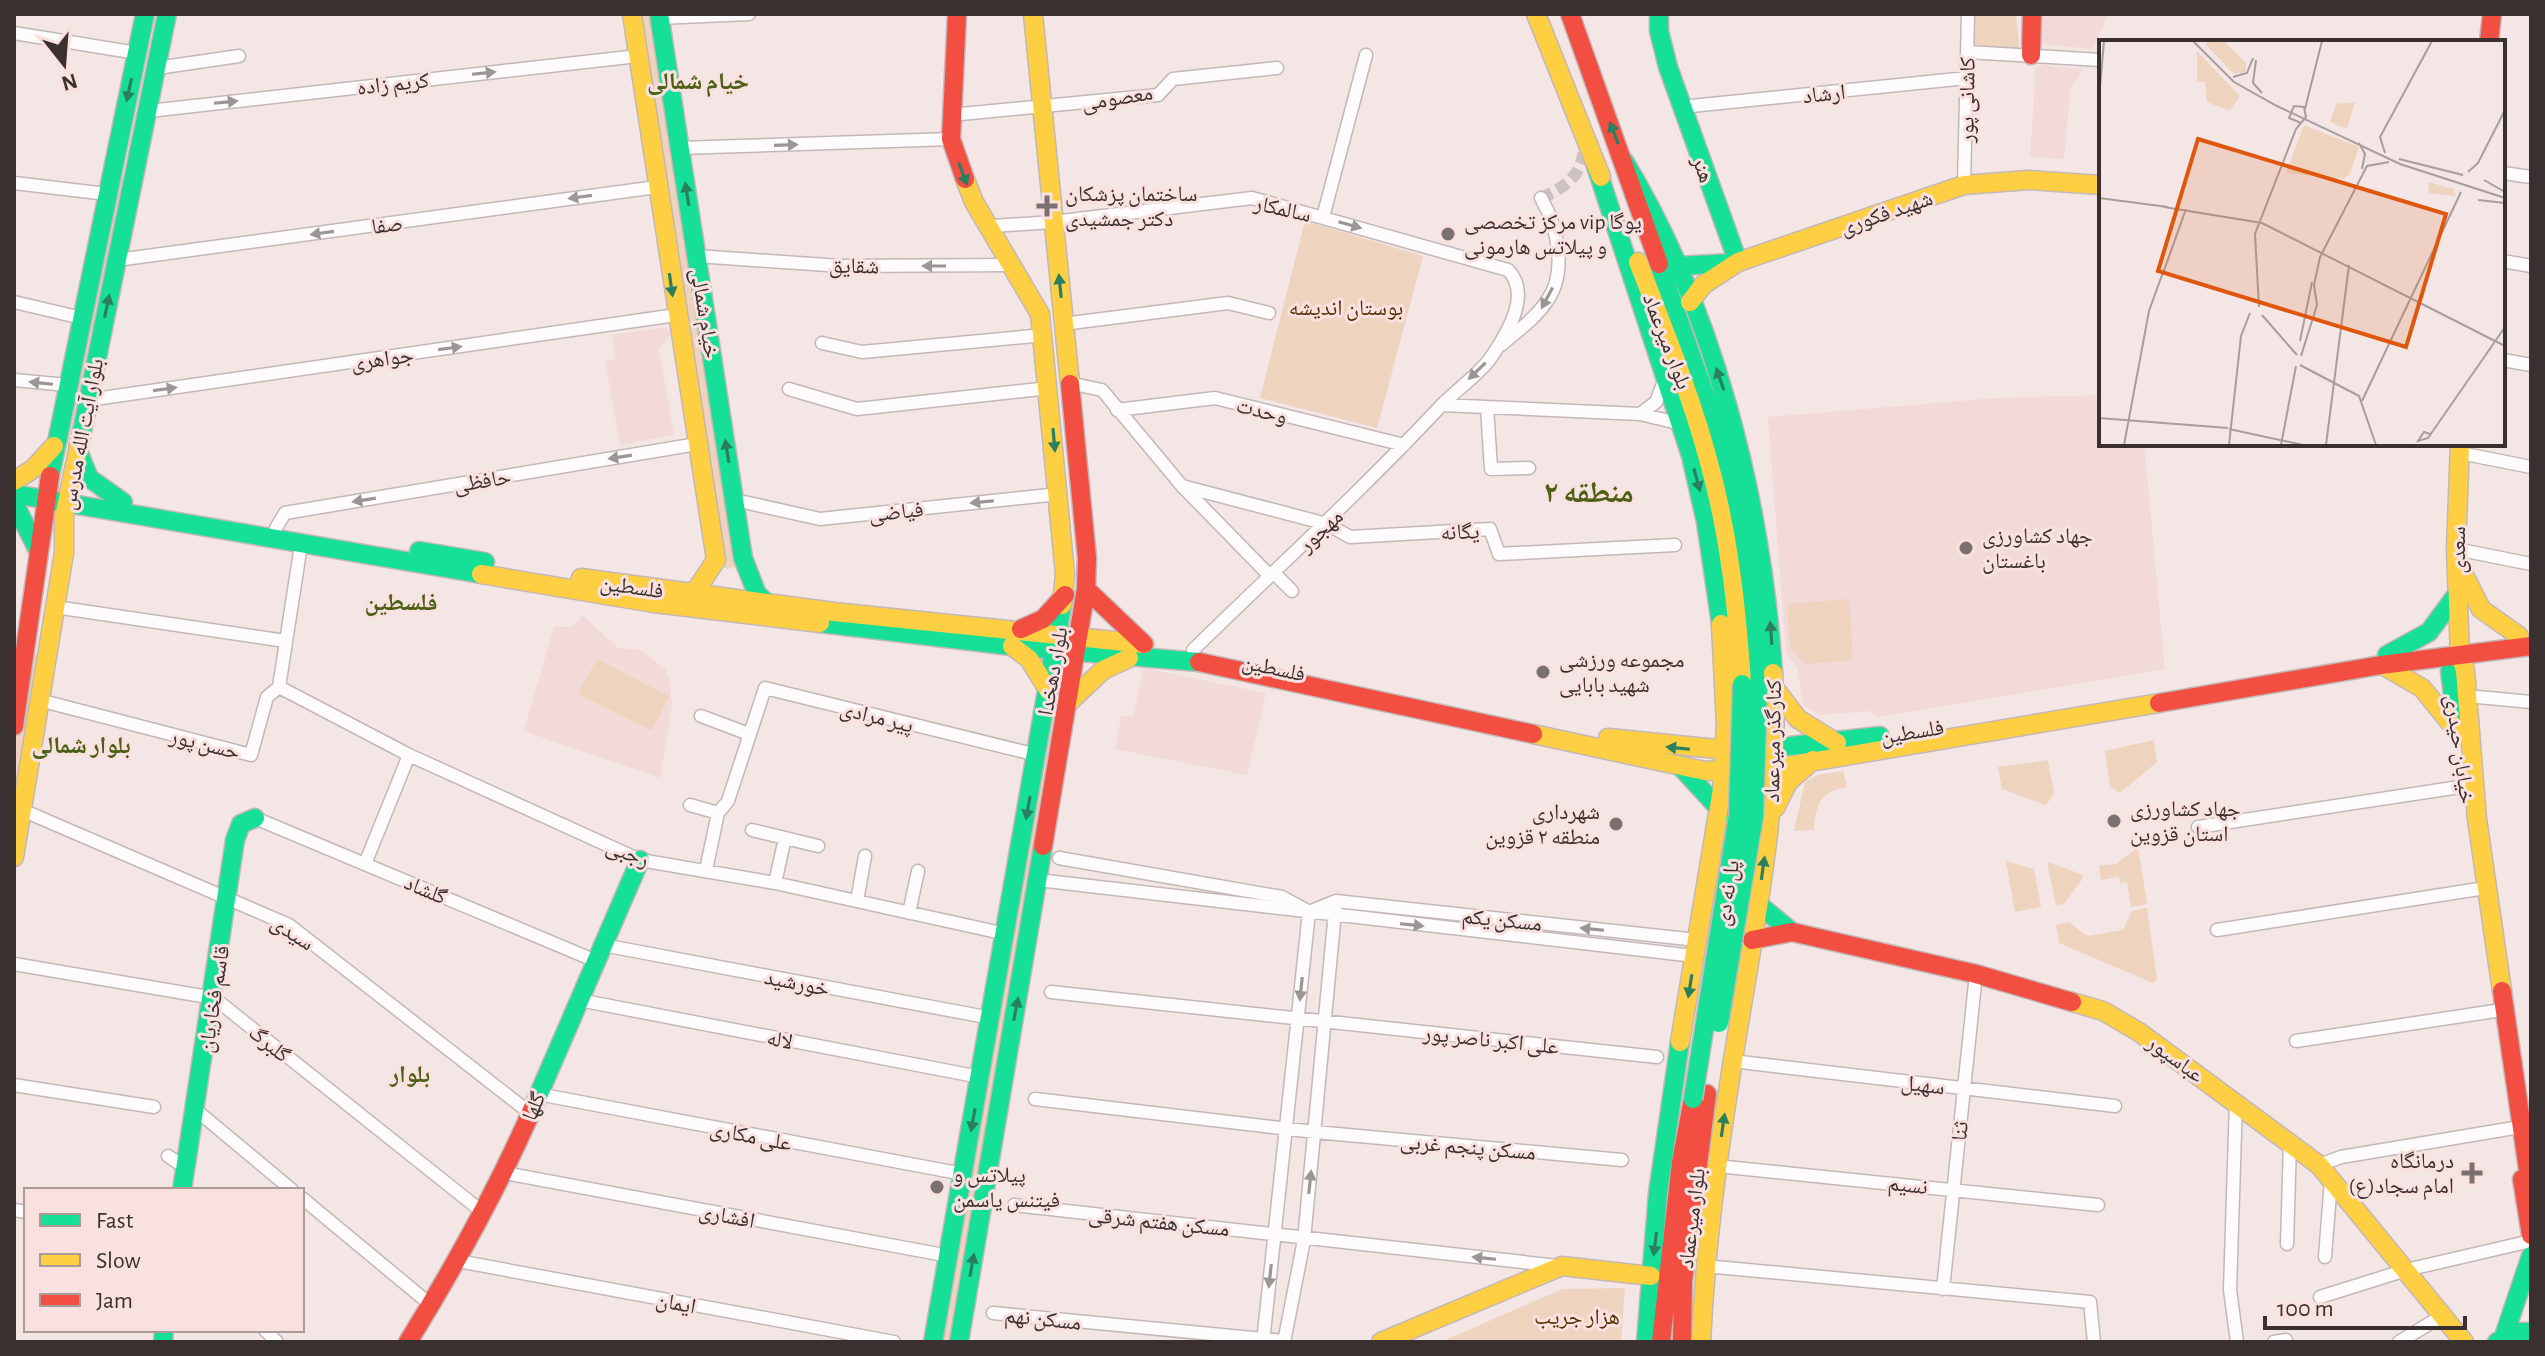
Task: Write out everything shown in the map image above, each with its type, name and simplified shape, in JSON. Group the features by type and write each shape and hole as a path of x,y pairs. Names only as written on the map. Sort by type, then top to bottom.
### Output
{"main road":[{"name":"بلوار آیت الله مدرس","path":"14,857 64,553 54,446 145,14"},
{"name":"بلوار آیت الله مدرس","path":"15,720 38,551 58,493 78,451 167,14"},
{"name":"خیام شمالی","path":"632,14 716,560"},
{"name":"بلوار دهخدا","path":"933,1342 1065,595 1044,335 1035,302 992,226 974,202 951,139 957,14"},
{"name":"بلوار میرعماد","path":"1536,14 1596,166 1619,215 1700,430 1729,554 1750,687"},
{"name":"بلوار میرعماد","path":"1570,14 1624,161 1636,208 1696,367 1732,485 1749,580 1750,687"},
{"name":"هنر","path":"1659,14 1659,31 1681,107 1738,262"},
{"path":"2031,55 2032,14"},
{"path":"2489,40 2492,14"},
{"name":"بلوار دهخدا","path":"959,1342 1086,589 1042,108 1038,15"},
{"name":"خیام شمالی","path":"659,16 743,558 757,594 768,604"},
{"name":"کنارگذر میرعماد","path":"1624,161 1655,211 1731,413 1749,482 1765,574 1750,687 1725,752 1722,815 1696,948 1651,1276 1646,1342"},
{"name":"کنارگذر میرعماد","path":"1596,166 1611,229 1682,424 1712,561 1774,758 1771,819 1717,1166 1705,1266 1701,1342"},
{"path":"111,176 124,167 135,175"},
{"name":"شهید فکوری","path":"1690,302 1703,285 1738,262 1964,185 2029,180 2099,185"},
{"path":"1677,266 1738,262"},
{"path":"47,648 42,576 58,493 73,360"},
{"path":"14,482 33,469 54,446"},
{"name":"سعدی","path":"2460,449 2456,552 2460,650"},
{"path":"78,451 89,478 123,508"},
{"name":"فلسطین","path":"14,482 301,545 654,603 1193,655 1630,743 1774,758 1813,760 2384,660"},
{"name":"فلسطین","path":"14,494 58,493"},
{"path":"14,503 38,551"},
{"path":"64,553 77,527 86,519 123,508"},
{"name":"فلسطین","path":"123,508 276,528 688,594 1012,638"},
{"path":"2456,552 2481,609 2527,639"},
{"path":"688,594 697,589 716,560 721,567 731,568 740,565 743,558"},
{"path":"1068,703 1088,680 1112,662 1143,649 1086,589"},
{"path":"2457,594 2435,629 2422,640 2384,660 2422,688 2458,733"},
{"path":"1049,691 1012,638 1033,626 1065,595"},
{"name":"فلسطین","path":"1193,655 1681,767 1725,771 1837,743 2527,639"},
{"name":"خیابان حیدری","path":"2460,650 2465,670 2477,819 2531,1190"},
{"name":"خیابان حیدری","path":"2460,650 2450,671 2495,1011 2531,1235"},
{"path":"15,720 29,657 34,654 40,659 38,707"},
{"path":"1750,687 1837,743"},
{"name":"پل نه دی","path":"1700,1097 1738,815 1750,687"},
{"path":"1771,819 1788,782 1813,760"},
{"path":"1681,767 1722,815 1736,796 1745,792 1761,801 1771,819"},
{"name":"قاسم فخاریان","path":"182,1188 214,998 235,840 241,824 255,818"},
{"name":"گلها","path":"408,1342 485,1214 505,1173 640,860"},
{"path":"1758,904 1792,932"},
{"path":"1752,940 1792,932"},
{"name":"عباسپور","path":"1792,932 1976,974 2103,1011 2139,1032 2236,1101 2325,1172 2464,1342"},
{"name":"بلوار میرعماد","path":"1661,1342 1681,1162 1700,1097"},
{"name":"بلوار میرعماد","path":"1682,1342 1683,1281 1700,1097"},
{"path":"2501,1339 2531,1256"},
{"path":"1381,1342 1426,1326 1562,1266 1651,1276"},
{"path":"2442,1316 2446,1342"},
{"path":"2501,1339 2531,1332"}],"street":[{"path":"659,16 749,14"},
{"name":"کاشانی پور","path":"1964,185 1968,14"},
{"path":"14,33 137,53"},
{"path":"1967,52 2099,60"},
{"path":"1323,217 1366,55"},
{"path":"157,68 239,56"},
{"name":"کریم زاده","path":"149,111 638,56"},
{"name":"معصومی","path":"951,115 1158,95 1173,79 1277,68"},
{"name":"ارشاد","path":"1681,107 1967,78"},
{"path":"680,148 951,139"},
{"path":"2505,173 2531,177"},
{"path":"14,183 111,176"},
{"name":"صفا","path":"117,260 657,187"},
{"name":"سالمکار","path":"992,226 1053,222 1252,198 1508,270 1517,279"},
{"path":"1497,348 1532,319 1550,298 1558,260 1557,237 1552,217 1541,198"},
{"name":"شقایق","path":"697,256 841,266 1012,265"},
{"path":"2505,261 2531,266"},
{"name":"مهجور","path":"1193,655 1271,574 1327,524 1497,348 1513,317 1519,294 1517,279"},
{"path":"14,302 82,318"},
{"path":"1063,324 1228,303 1269,313"},
{"name":"جواهری","path":"88,400 676,315"},
{"path":"822,343 862,352 1044,335"},
{"path":"2505,360 2531,365"},
{"path":"1640,414 1656,402 1666,375"},
{"path":"14,380 67,385"},
{"path":"1069,383 1102,390 1182,486 1292,591"},
{"path":"789,389 857,409 1049,388"},
{"name":"وحدت","path":"1117,410 1215,398 1404,445"},
{"path":"1442,405 1640,414 1682,424"},
{"path":"1487,407 1491,469 1529,468"},
{"name":"حافظی","path":"276,528 285,513 697,444"},
{"path":"2460,449 2531,467"},
{"path":"1182,486 1327,524"},
{"name":"فیاضی","path":"735,500 820,519 1059,494"},
{"name":"یگانه","path":"1327,524 1350,537 1490,529 1499,554 1675,545"},
{"path":"279,687 301,545"},
{"path":"2456,552 2531,564"},
{"path":"55,607 279,640"},
{"name":"حسن پور","path":"38,707 251,755 267,697 279,687"},
{"name":"رجبی","path":"279,687 409,755 640,860 775,883 1006,934"},
{"name":"پیر مرادی","path":"749,734 765,688 1037,755"},
{"path":"2467,696 2531,702"},
{"path":"701,716 749,734 728,801 718,813 706,870"},
{"path":"365,864 409,755"},
{"path":"2198,827 2466,786"},
{"path":"690,805 718,813"},
{"name":"سیدی","path":"22,810 228,896 289,925 530,1113"},
{"name":"گلشاد","path":"255,818 365,864 600,953"},
{"path":"752,830 818,846"},
{"path":"775,883 785,838"},
{"path":"857,901 865,856"},
{"path":"1059,858 1282,897 1309,912"},
{"path":"909,913 918,871"},
{"path":"1038,880 1334,917 1626,947 1696,948"},
{"path":"2217,930 2479,889"},
{"path":"1284,1341 1304,1240 1336,901"},
{"name":"مسکن یکم","path":"1309,912 1336,901 1627,933 1696,948"},
{"path":"1263,1340 1309,912"},
{"path":"1626,947 1627,933"},
{"name":"خورشید","path":"600,953 991,1018"},
{"name":"گلبرگ","path":"14,964 214,998 485,1214"},
{"name":"ثنا","path":"1943,1289 1976,974"},
{"name":"علی اکبر ناصر پور","path":"1051,992 1657,1057"},
{"name":"لاله","path":"579,1000 980,1077"},
{"path":"2296,1041 2495,1011"},
{"name":"سهیل","path":"1732,1061 2115,1106"},
{"path":"14,1085 154,1107"},
{"name":"علی مکاری","path":"538,1094 963,1174"},
{"name":"مسکن پنجم غربی","path":"1035,1099 1287,1126 1315,1132 1622,1160"},
{"path":"2236,1101 2230,1290 2237,1342"},
{"path":"196,1110 290,1188"},
{"path":"2325,1257 2325,1172 2341,1157 2514,1128"},
{"path":"2287,1244 2290,1143"},
{"path":"168,1156 186,1168"},
{"name":"نسیم","path":"1717,1166 2098,1205"},
{"name":"افشاری","path":"505,1173 949,1256"},
{"path":"304,1200 431,1305"},
{"name":"مسکن هفتم شرقی","path":"1014,1205 1275,1234 1304,1240 1562,1266"},
{"path":"2320,1297 2406,1270 2531,1241"},
{"name":"ایمان","path":"458,1261 894,1342"},
{"path":"1705,1266 2090,1302 2094,1342"},
{"name":"مسکن نهم","path":"993,1313 1284,1341"},
{"path":"2399,1342 2442,1316"}],"shaded area":[{"path":"2038,14 2108,14 2093,49 2039,44"},
{"path":"2036,65 2083,69 2070,91 2064,159 2030,157"},
{"path":"666,327 671,335 659,349 674,435 620,445 605,360 616,360 612,335"},
{"name":"جهاد کشاورزی باغستان","path":"2099,395 2099,446 2144,446 2165,669 1880,717 1869,711 1822,715 1803,705 1797,667 1786,653 1768,417 1997,398"},
{"path":"583,616 618,648 640,650 665,669 670,682 672,706 660,778 524,731 554,627 572,627"},
{"path":"1144,668 1266,693 1247,775 1115,749 1121,716 1133,717"}],"green space":[{"path":"632,14 659,14 740,565 728,569 719,565"},
{"path":"1972,14 2016,14 2019,49 1971,45"},
{"path":"111,176 123,176 133,184 70,448 67,443 73,360"},
{"name":"بوستان اندیشه","path":"1305,221 1423,256 1377,428 1260,398"},
{"path":"1849,599 1853,660 1805,664 1790,647 1787,604"},
{"path":"34,654 39,657 14,857 14,726"},
{"path":"597,659 669,696 652,731 578,694"},
{"path":"1053,693 1063,695 959,1342 933,1342"},
{"path":"2154,740 2157,762 2120,793 2110,787 2105,751"},
{"path":"2048,760 2054,794 2046,805 2002,789 1998,767"},
{"path":"1843,771 1847,787 1831,792 1821,800 1814,830 1794,831 1805,782 1817,775"},
{"path":"2138,847 2147,904 2131,907 2127,882 2120,883 2119,877 2101,880 2099,866 2116,864"},
{"path":"2006,861 2034,869 2041,907 2015,912"},
{"path":"2047,862 2081,874 2083,878 2064,904 2056,905"},
{"path":"2147,908 2157,979 2153,983 2059,943 2056,925 2069,922 2087,936 2123,930 2132,911"},
{"name":"هزار جریب","path":"1625,1288 1621,1342 1441,1342 1562,1289"}],"tunnel":[{"path":"1541,198 1572,179 1580,165 1584,146"}],"traffic: fast":[{"path":"50,476 145,14"},
{"path":"79,446 167,14"},
{"path":"659,14 743,558 757,594 768,604"},
{"path":"1659,14 1659,31 1668,67 1738,262"},
{"path":"1624,161 1656,218 1684,279 1728,408 1758,542 1773,673"},
{"path":"1596,166 1691,456 1706,522 1721,624"},
{"path":"1677,266 1732,263"},
{"path":"1659,264 1716,426 1745,551 1758,684"},
{"path":"78,451 89,478 123,502"},
{"path":"14,494 481,574"},
{"path":"14,503 38,550"},
{"path":"419,551 485,562"},
{"path":"2387,655 2429,632 2457,594"},
{"path":"933,1342 1062,605"},
{"path":"820,623 1012,646 1199,662"},
{"path":"2458,734 2450,671 2460,656"},
{"path":"1693,1099 1738,815 1742,684"},
{"path":"1719,1023 1754,816 1758,684"},
{"path":"1763,749 1880,736"},
{"path":"1681,767 1723,813"},
{"path":"182,1188 235,840 241,824 255,818"},
{"path":"959,1342 1043,846"},
{"path":"535,1103 640,860"},
{"path":"1758,904 1792,932"},
{"path":"1646,1342 1658,1193 1680,1042"},
{"path":"2504,1336 2531,1256"},
{"path":"163,1342 164,1332"},
{"path":"2497,1342 2515,1332 2531,1332"}],"traffic: slow":[{"path":"632,14 716,560 697,589 688,594"},
{"path":"1033,14 1070,384"},
{"path":"1536,14 1601,177"},
{"path":"965,179 974,202 1040,314 1065,574 1062,605"},
{"path":"1690,302 1703,285 1738,262 1964,185 2029,180 2099,185"},
{"path":"1638,262 1685,384 1715,487 1731,571 1742,684"},
{"path":"14,481 33,469 54,446"},
{"path":"14,857 64,553 64,517 79,446"},
{"path":"2460,446 2456,549 2460,656 2465,670 2477,819 2502,991"},
{"path":"2460,567 2481,609 2519,636"},
{"path":"481,574 654,603 820,623"},
{"path":"581,578 834,612 1144,644"},
{"path":"1680,1042 1722,789 1726,725 1721,624"},
{"path":"1012,646 1029,659 1049,691"},
{"path":"1068,703 1103,670 1129,658"},
{"path":"2384,666 2422,688 2456,730"},
{"path":"1701,1342 1716,1179 1767,846 1774,760 1773,673"},
{"path":"1775,689 1798,719 1837,743"},
{"path":"1533,734 1705,771 1786,766 2159,703"},
{"path":"1608,738 1737,751"},
{"path":"1775,808 1788,782 1813,760"},
{"path":"2072,1002 2103,1011 2139,1032 2319,1165 2464,1342"},
{"path":"1381,1342 1562,1266 1651,1276"}],"traffic: jam":[{"path":"957,14 951,139 965,179"},
{"path":"1570,14 1659,264"},
{"path":"2031,55 2032,14"},
{"path":"2489,40 2492,14"},
{"path":"1043,846 1086,589 1087,558 1070,384"},
{"path":"14,726 50,476"},
{"path":"1086,589 1144,644"},
{"path":"1021,629 1043,619 1065,595"},
{"path":"2159,703 2381,665 2531,646"},
{"path":"1199,662 1533,734"},
{"path":"1752,940 1792,932 1976,974 2072,1002"},
{"path":"2502,991 2531,1190"},
{"path":"1682,1342 1683,1281 1707,1094"},
{"path":"1661,1342 1681,1162 1693,1099"},
{"path":"408,1342 476,1225 535,1103"},
{"path":"2522,1179 2531,1235"}],"place":[{"name":"ساختمان پزشکان دکتر جمشیدی","path":"1047,206"},
{"name":"مرکز تخصصی vip یوگا و پیلاتس هارمونی","path":"1448,234"},
{"name":"جهاد کشاورزی باغستان","path":"1966,548"},
{"name":"مجموعه ورزشی شهید بابایی","path":"1543,672"},
{"name":"جهاد کشاورزی استان قزوین","path":"2114,821"},
{"name":"شهرداری منطقه ۲ قزوین","path":"1616,824"},
{"name":"درمانگاه امام سجاد(ع)","path":"2472,1173"},
{"name":"پیلاتس و فیتنس یاسمن","path":"937,1187"}],"district":[{"name":"خیام شمالی","path":"698,81"},
{"name":"منطقه ۲","path":"1589,492"},
{"name":"فلسطین","path":"401,602"},
{"name":"بلوار شمالی","path":"81,745"},
{"name":"بلوار","path":"410,1074"}]}
